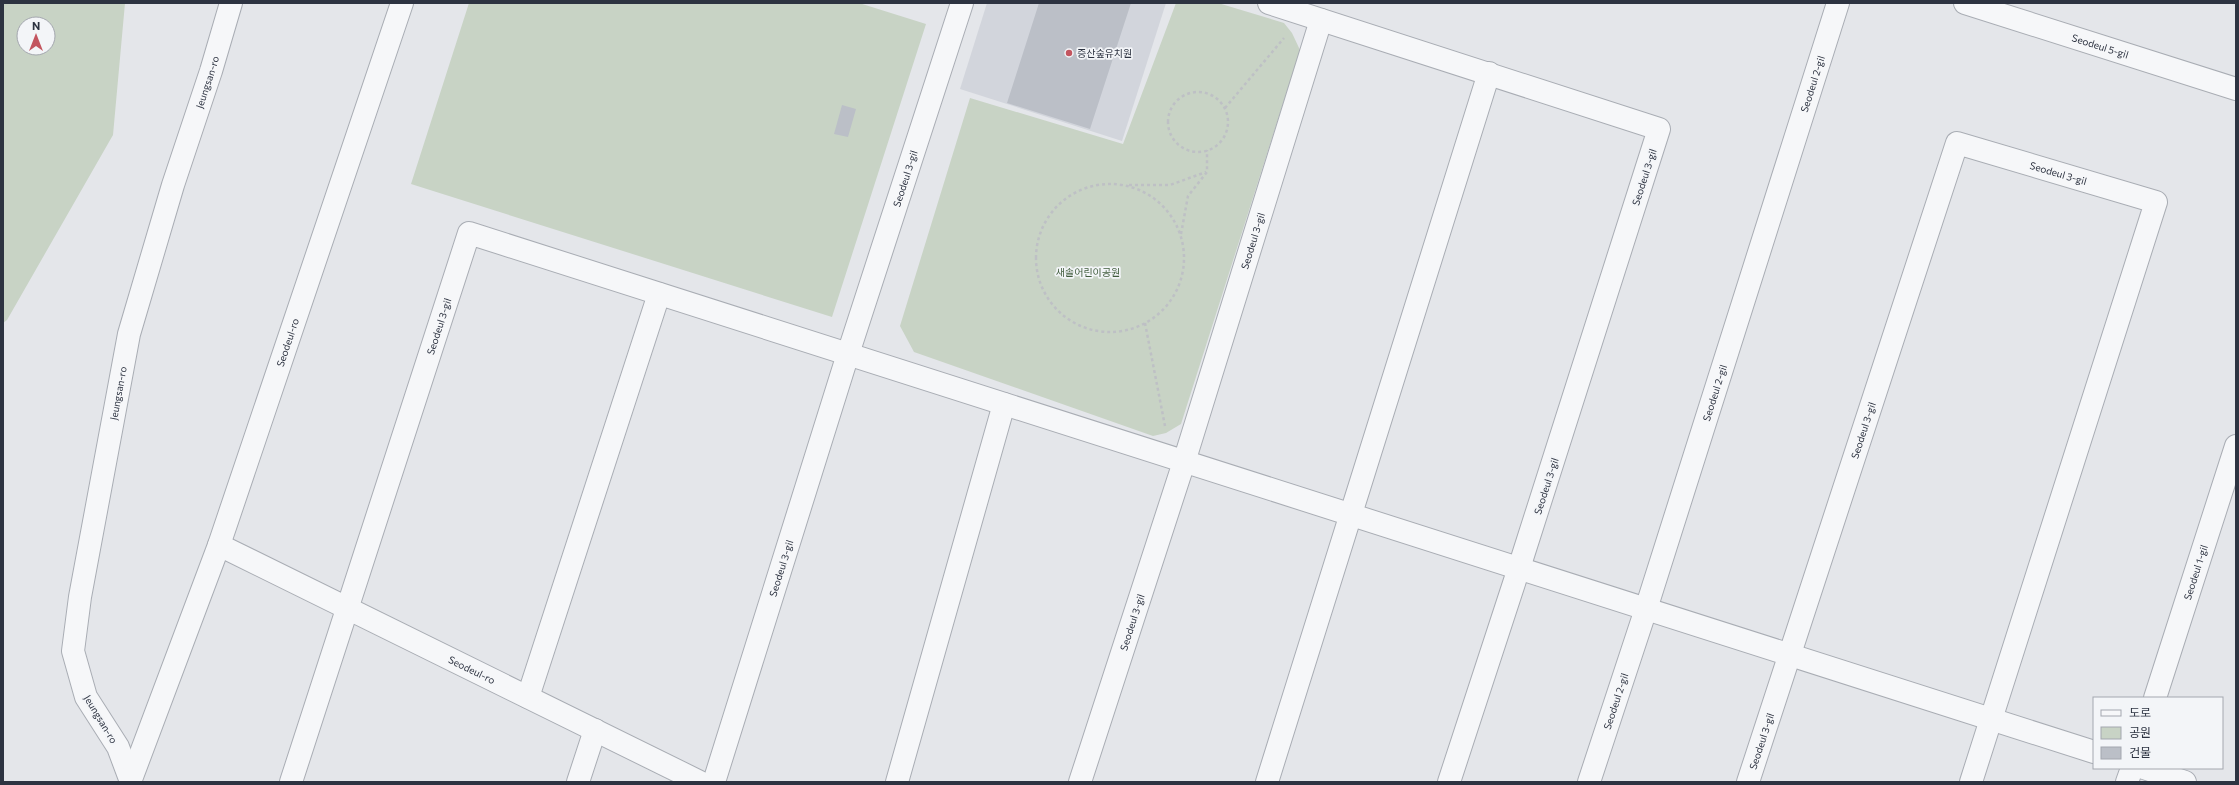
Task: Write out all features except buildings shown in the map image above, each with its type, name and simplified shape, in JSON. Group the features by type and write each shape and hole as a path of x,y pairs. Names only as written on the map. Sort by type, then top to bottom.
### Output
{"street":[{"name":"Jeungsan-ro","path":"130,781 118,747 86,697 73,651 79,605 128,334 173,185 211,71 231,3"},
{"name":"Seodeul-ro","path":"402,3 219,544 700,782"},
{"name":"Seodeul 3-gil","path":"714,782 848,354 962,3"},
{"path":"1267,782 1489,73 1269,3"},
{"name":"Seodeul 2-gil","path":"1589,782 1646,609 1838,3"},
{"name":"Seodeul 5-gil","path":"1965,3 2236,89"},
{"name":"Seodeul 3-gil","path":"1080,782 1184,462 1321,20"},
{"name":"Seodeul 3-gil","path":"1448,782 1519,568 1659,129 1489,73"},
{"name":"Seodeul 3-gil","path":"1748,782 1957,143 2156,202 1971,782"},
{"name":"Seodeul 3-gil","path":"349,608 469,234 2093,752"},
{"path":"528,697 659,294"},
{"path":"897,782 1004,404"},
{"name":"Seodeul 1-gil","path":"2154,697 2236,446"},
{"path":"130,781 219,544"},
{"path":"291,782 349,608"},
{"path":"578,782 595,730"},
{"path":"2127,782 2132,769"},
{"path":"2147,769 2185,782"}],"path":[{"path":"1225,108 1283,39 1288,36"},
{"path":"1200,92 1210,94 1225,108 1228,117 1227,128 1223,137 1216,145 1208,150 1197,151 1180,145 1169,130 1170,112 1181,97 1200,92"},
{"path":"1207,172 1170,185 1101,184 1076,192 1057,206 1044,225 1039,240 1037,247 1037,270 1044,293 1059,311 1078,325 1101,331 1125,331 1144,323 1166,306 1180,284 1185,260 1181,234 1188,196 1207,172 1208,150"},
{"path":"1126,185 1150,195 1169,212 1181,234"},
{"path":"1144,323 1166,433"}],"shaded area":[{"path":"987,3 1166,3 1122,141 960,89"}],"green space":[{"path":"3,3 125,3 113,135 7,320 3,323"},
{"path":"469,3 859,3 926,24 832,317 411,184"},
{"name":"새솔어린이공원","path":"1176,3 1218,3 1284,23 1292,33 1300,50 1181,424 1166,433 1153,436 914,352 900,326 970,98 1123,144"}],"place":[{"name":"증산숲유치원","path":"1069,53"}]}
